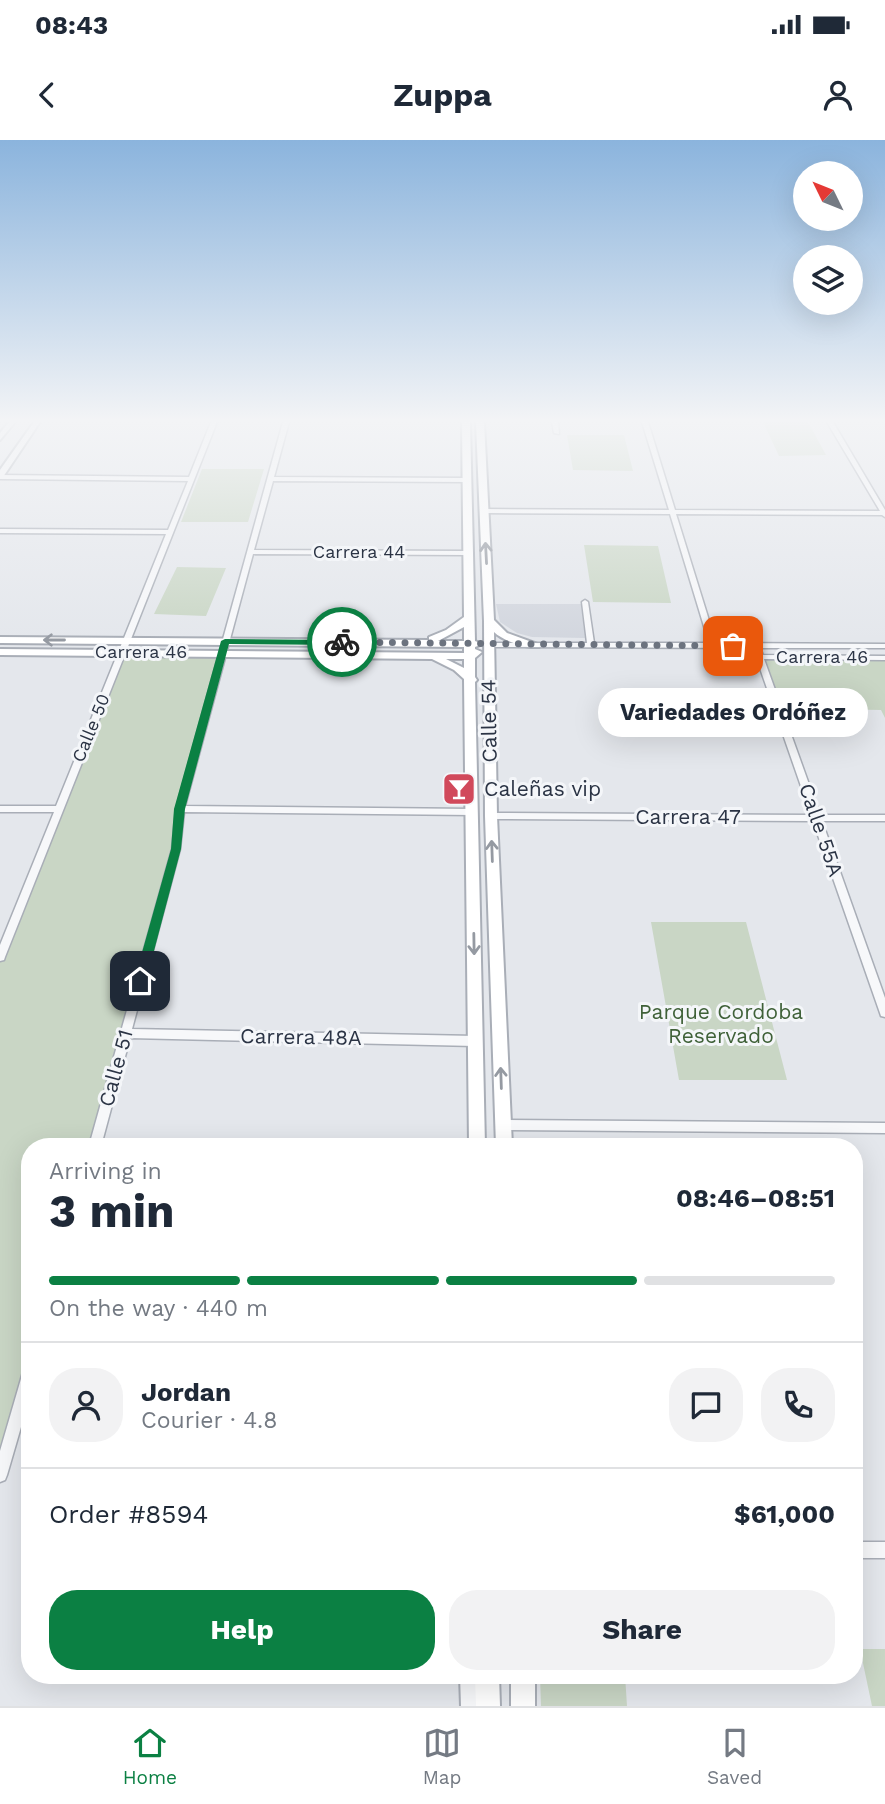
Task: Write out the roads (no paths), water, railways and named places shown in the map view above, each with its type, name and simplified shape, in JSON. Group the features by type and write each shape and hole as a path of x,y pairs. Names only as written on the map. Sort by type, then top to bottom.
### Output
{"main road":[{"name":"Calle 54","path":"467,495 477,1138"},
{"name":"Calle 54","path":"483,495 489,621 491,816 504,1138"},
{"path":"419,643 450,632 468,620"},
{"path":"489,621 503,635 535,645"},
{"name":"Carrera 46","path":"0,640 125,641 224,647 332,648 419,643 488,645"},
{"path":"470,656 488,645"},
{"name":"Carrera 46","path":"0,652 121,653 224,647"},
{"name":"Carrera 46","path":"332,648 470,656"},
{"path":"417,655 449,663 472,680"},
{"path":"487,1684 488,1706"},
{"path":"523,1684 523,1706"}],"street":[{"name":"Calle 50","path":"0,957 184,495"},
{"name":"Calle 51","path":"97,1138 176,849 180,809 266,495"},
{"path":"668,495 713,646"},
{"path":"873,495 884,514"},
{"path":"484,511 884,514"},
{"path":"0,531 169,532"},
{"name":"Carrera 44","path":"250,552 468,553"},
{"path":"585,602 591,646"},
{"name":"Carrera 46","path":"488,645 885,646"},
{"name":"Calle 55A","path":"756,646 885,1013"},
{"name":"Carrera 46","path":"760,657 885,658"},
{"path":"0,808 59,809"},
{"path":"180,809 473,812"},
{"name":"Carrera 47","path":"491,816 885,818"},
{"name":"Carrera 48A","path":"126,1033 475,1041"},
{"path":"503,1125 885,1128"},
{"path":"0,1475 21,1404"},
{"path":"863,1550 885,1550"},
{"path":"470,1684 471,1706"}],"place":[{"name":"Variedades Ordóñez","path":"733,646"},
{"name":"Caleñas vip","path":"459,789"}],"park label":[{"name":"Parque Cordoba Reservado","path":"721,1024"}]}
